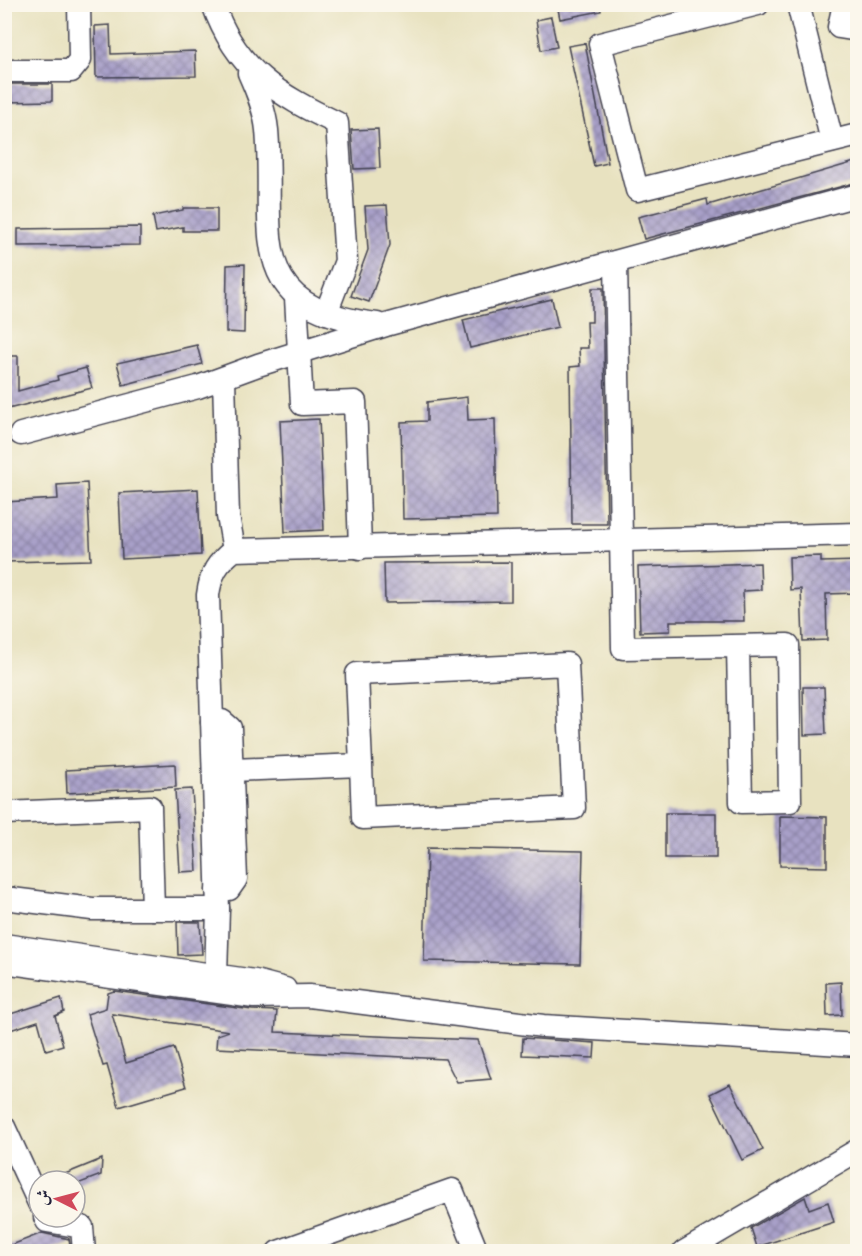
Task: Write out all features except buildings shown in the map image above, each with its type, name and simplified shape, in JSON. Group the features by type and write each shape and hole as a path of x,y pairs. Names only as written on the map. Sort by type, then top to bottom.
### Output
{"street":[{"path":"4,71 71,71 80,60 79,4"},
{"path":"213,4 231,44 245,63 270,88 337,123 346,261 326,313"},
{"path":"758,4 600,44 637,190 858,135"},
{"path":"798,4 832,141"},
{"path":"844,4 839,27 858,30"},
{"path":"245,63 259,97 267,127 269,241 280,276 296,298 326,313 342,320 386,325"},
{"path":"21,434 224,379 386,325 858,195"},
{"path":"616,262 623,648 788,645 790,801 741,802 738,646"},
{"path":"296,298 302,404 356,402 360,548"},
{"path":"224,379 228,516 234,550"},
{"path":"216,975 218,899 208,595 210,578 217,564 234,550 858,534"},
{"path":"567,664 574,808 363,818 361,765 357,674 567,664"},
{"path":"4,898 92,909 153,909 218,899 236,879 230,728 222,721 212,722"},
{"path":"232,770 361,765"},
{"path":"4,813 150,807 153,909"},
{"path":"4,945 255,981 309,996 543,1026 858,1045"},
{"path":"4,962 254,997 309,996"},
{"path":"4,1127 27,1177"},
{"path":"684,1251 858,1150"},
{"path":"278,1251 452,1190 477,1251"},
{"path":"82,1229 84,1251"}]}
